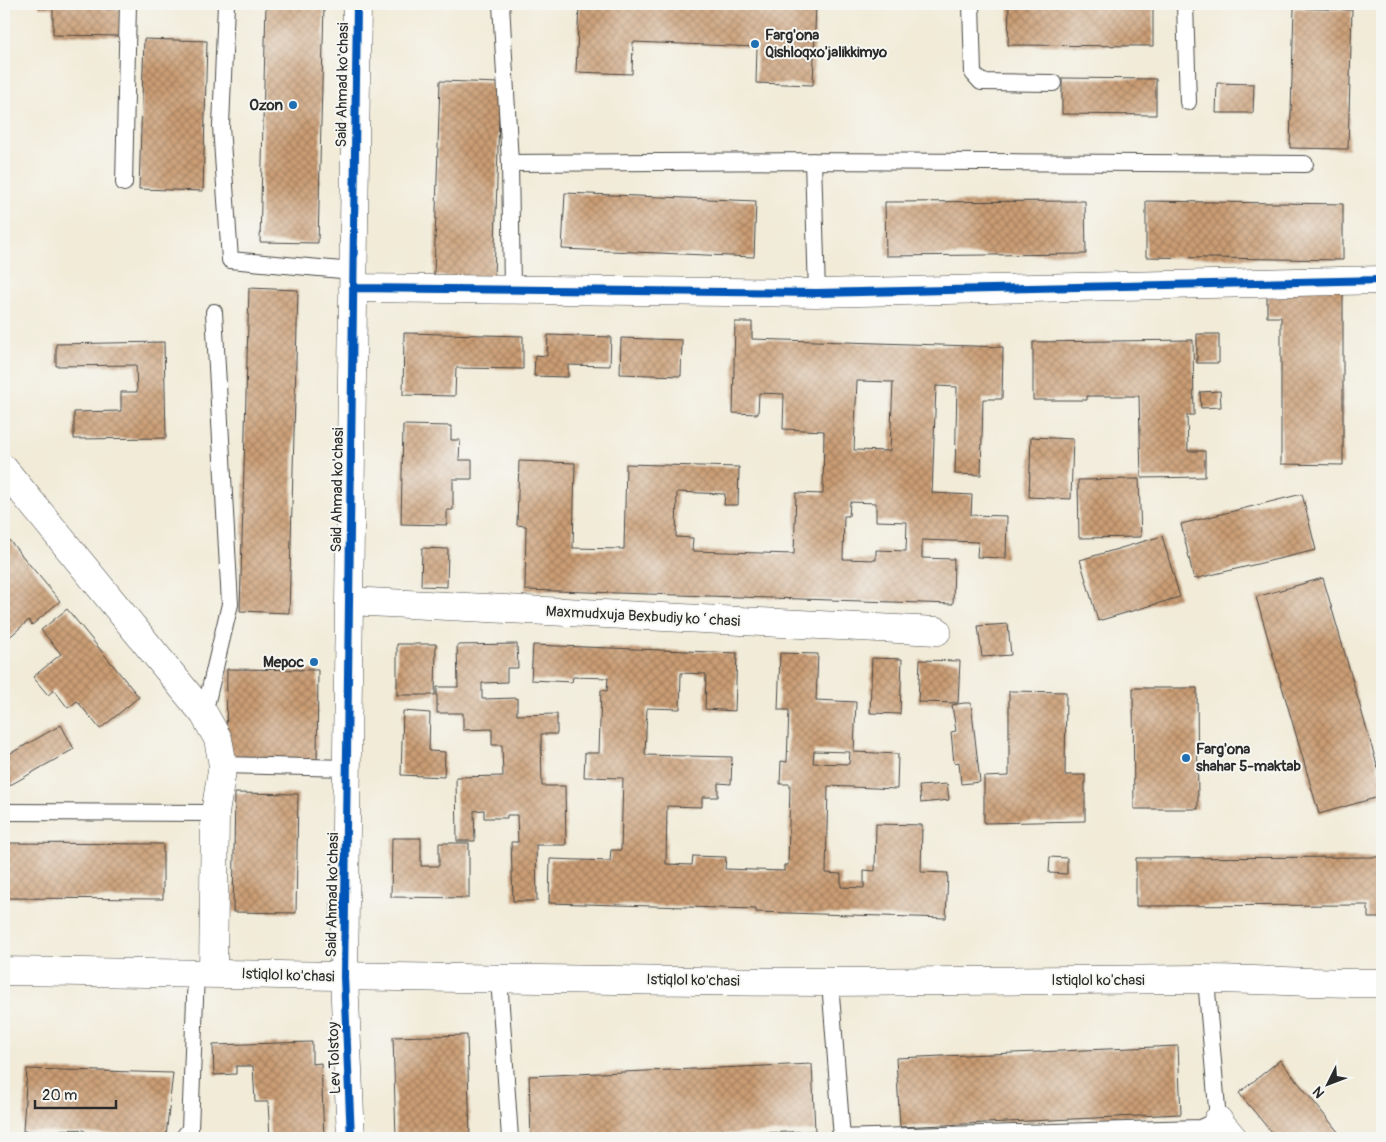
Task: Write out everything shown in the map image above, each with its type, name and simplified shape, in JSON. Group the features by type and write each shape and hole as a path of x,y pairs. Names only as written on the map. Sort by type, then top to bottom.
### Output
{"street":[{"name":"Said Ahmad ko'chasi","path":"344,977 357,4"},
{"path":"353,279 512,288 817,293 1382,280"},
{"path":"4,469 204,714 218,739 224,765 215,813 204,973"},
{"name":"Maxmudxuja Bexbudiy koʻchasi","path":"349,602 937,631"},
{"name":"Istiqlol ko'chasi","path":"4,971 830,982 1206,979 1343,984 1382,983"},
{"name":"Lev Tolstoy","path":"344,977 351,1138"},
{"path":"1343,984 1382,1001"}],"lane":[{"path":"124,183 128,4"},
{"path":"226,4 221,126 230,260 353,279"},
{"path":"502,4 510,163 512,288"},
{"path":"971,4 973,73 982,82 1054,83"},
{"path":"1186,4 1188,102"},
{"path":"510,163 813,161 1305,164"},
{"path":"813,161 817,293"},
{"path":"204,714 230,604 214,312"},
{"path":"224,765 347,768"},
{"path":"4,812 215,813"},
{"path":"183,1138 190,1129 204,973"},
{"path":"499,978 510,1138"},
{"path":"837,1138 1212,1131 1206,979"},
{"path":"830,982 842,1138"},
{"path":"63,1138 80,1138"}],"building":[{"path":"39,4 100,4 100,9 120,9 120,36 53,35 53,8 39,8"},
{"path":"266,4 324,4 318,243 260,242"},
{"name":"Farg'ona Qishloqxo'jalikkimyo","path":"579,4 816,4 813,85 756,83 757,47 633,42 632,74 576,72"},
{"path":"1009,4 1153,4 1153,46 1008,45"},
{"path":"1294,8 1352,10 1348,149 1290,148"},
{"path":"144,39 207,41 203,191 139,189"},
{"path":"1062,78 1156,79 1156,115 1062,114"},
{"path":"440,81 500,83 494,278 434,276"},
{"path":"1217,83 1254,84 1253,113 1216,113"},
{"path":"565,193 756,201 754,257 562,249"},
{"path":"1085,201 1086,254 886,256 885,202"},
{"path":"1146,201 1343,204 1343,260 1146,257"},
{"path":"1267,287 1343,287 1343,465 1281,464 1281,317 1267,317"},
{"path":"249,288 298,290 289,613 240,611"},
{"path":"735,322 752,322 752,339 1003,347 1002,399 983,399 981,475 955,474 957,387 936,386 932,493 972,495 971,515 1007,516 1006,558 977,557 978,542 922,540 922,558 954,559 953,604 525,590 526,526 517,525 519,461 575,463 573,548 624,549 626,464 739,467 738,505 724,505 725,494 677,492 676,537 693,538 692,551 794,554 796,493 823,494 824,431 783,429 784,394 759,393 758,414 733,413","holes":["857,381 893,382 890,451 854,450","850,502 876,503 876,521 907,522 906,551 876,550 876,560 843,559 844,516 849,516"]},
{"path":"404,333 523,336 523,369 456,368 455,396 403,395"},
{"path":"1197,334 1219,334 1219,363 1197,363"},
{"path":"548,335 611,337 610,366 568,365 568,377 534,376 535,355 547,356"},
{"path":"621,338 682,340 681,376 620,374"},
{"path":"1193,340 1194,415 1187,415 1188,451 1205,451 1205,477 1141,478 1139,396 1087,396 1087,400 1033,400 1033,342"},
{"path":"164,342 166,438 74,439 74,412 121,411 121,392 137,392 136,365 56,366 56,344"},
{"path":"1220,391 1221,407 1201,408 1200,392"},
{"path":"403,425 451,426 451,440 460,440 459,460 472,460 472,479 453,479 453,510 447,510 447,525 401,524"},
{"path":"1031,437 1073,439 1071,499 1029,497"},
{"path":"1139,479 1141,537 1079,538 1078,480"},
{"path":"1302,494 1316,550 1194,579 1181,524"},
{"path":"4,534 60,601 32,625 29,620 5,641"},
{"path":"1162,536 1180,597 1098,621 1080,560"},
{"path":"422,548 448,549 447,587 421,586"},
{"path":"1323,578 1382,782 1382,796 1319,814 1256,597"},
{"path":"67,609 139,697 100,729 77,701 68,708 54,690 48,695 33,677 61,654 41,630"},
{"path":"1008,624 1011,655 982,657 978,626"},
{"path":"397,644 436,644 435,695 397,695"},
{"path":"517,644 518,668 507,668 507,682 482,683 482,699 517,698 517,715 557,714 557,734 541,734 542,786 565,786 566,845 536,845 537,901 513,901 511,842 518,842 517,815 507,815 507,818 484,818 484,810 474,811 475,841 457,841 456,777 503,776 502,745 492,745 492,729 463,730 463,713 437,713 437,687 458,687 457,645"},
{"path":"533,645 737,653 735,711 705,709 706,674 681,673 680,709 647,708 645,755 732,757 731,784 718,783 718,797 702,797 702,807 667,806 666,864 692,865 693,856 726,857 725,869 784,871 784,865 788,865 790,784 780,784 781,761 787,762 789,710 778,710 780,653 818,654 816,700 856,702 854,752 898,754 897,789 828,786 826,873 841,874 841,887 864,888 864,870 875,871 876,824 922,825 921,872 948,873 946,918 756,912 756,909 549,903 550,859 610,861 611,850 621,850 623,778 584,777 585,753 599,753 601,690 607,691 608,678 573,677 572,682 531,680","holes":["814,751 850,752 849,764 813,763"]},
{"path":"872,658 902,659 900,714 870,713"},
{"path":"920,660 960,661 958,703 918,702"},
{"path":"227,669 318,670 317,761 226,760"},
{"path":"1133,688 1197,688 1198,809 1134,809"},
{"path":"1009,691 1066,692 1065,775 1085,775 1085,821 984,823 984,777 1009,776"},
{"path":"971,703 980,782 961,784 959,762 954,763 951,732 956,731 952,705"},
{"path":"403,711 430,713 429,751 445,752 444,777 401,775"},
{"path":"61,725 74,749 5,788 4,757"},
{"path":"947,784 949,800 921,803 919,786"},
{"path":"235,793 298,794 296,913 233,912"},
{"path":"392,838 421,838 421,866 439,866 439,843 469,843 469,898 391,897"},
{"path":"4,843 163,844 163,899 4,898"},
{"path":"1050,857 1067,858 1067,874 1049,873"},
{"path":"1382,857 1382,918 1368,918 1368,905 1136,906 1136,858"},
{"path":"467,1035 470,1138 396,1138 393,1037"},
{"path":"312,1042 312,1064 321,1063 324,1138 270,1138 268,1102 255,1102 253,1066 236,1066 236,1074 214,1075 213,1045"},
{"path":"1178,1046 1181,1114 900,1127 896,1058"},
{"path":"1280,1060 1343,1138 1276,1138 1239,1093"},
{"path":"812,1064 815,1131 624,1138 531,1138 529,1076"},
{"path":"27,1069 173,1073 166,1136 23,1131"}],"cycle path":[{"path":"351,1138 344,977 357,4"},
{"path":"353,288 817,293 1382,280"}],"place":[{"name":"Farg'ona Qishloqxo'jalikkimyo","path":"755,44"},
{"name":"Ozon","path":"293,105"},
{"name":"Мерос","path":"314,662"},
{"name":"Farg'ona shahar 5-maktab","path":"1186,758"}]}
